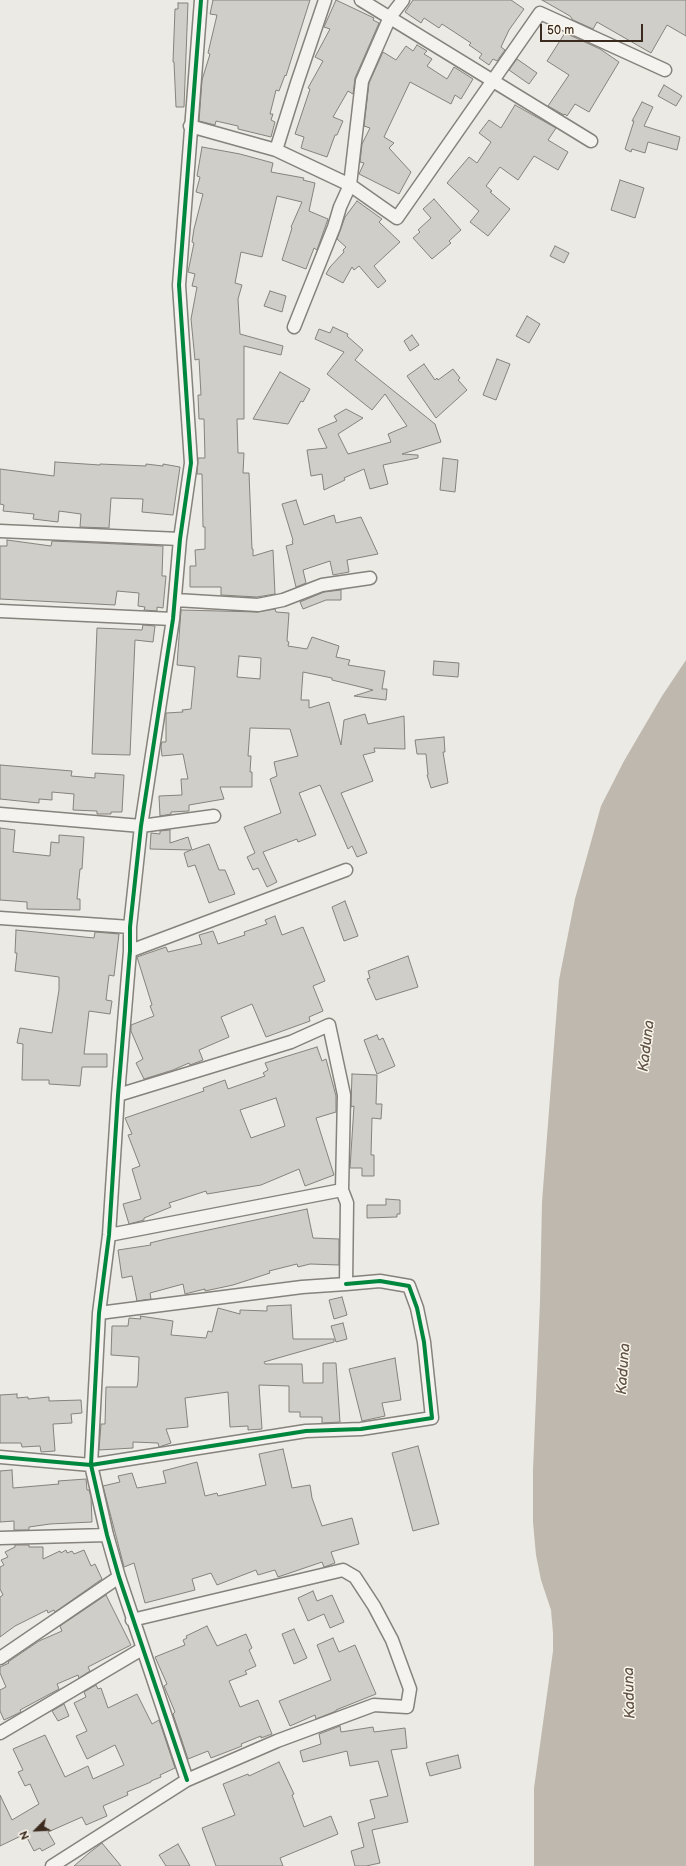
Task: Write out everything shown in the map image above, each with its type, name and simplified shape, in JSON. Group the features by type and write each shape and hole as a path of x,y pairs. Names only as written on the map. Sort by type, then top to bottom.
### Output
{"street":[{"path":"187,1780 132,1620 107,1535 91,1465 100,1313 109,1235 118,1094 130,952 130,928 141,826 176,600 180,539 191,463 179,285 190,126 201,0"},
{"path":"276,150 325,0"},
{"path":"361,0 591,141"},
{"path":"294,327 334,227 340,207 350,185 362,81 390,17 403,0"},
{"path":"190,126 276,150 350,185 397,218 540,13 664,70"},
{"path":"0,531 180,539"},
{"path":"176,600 258,605 283,600 322,585 370,578"},
{"path":"0,611 173,619"},
{"path":"0,814 141,826 214,816"},
{"path":"130,952 346,870"},
{"path":"0,918 130,928"},
{"path":"118,1094 292,1042 329,1025 344,1095 342,1190 347,1203 346,1284"},
{"path":"109,1235 342,1190"},
{"path":"0,1457 91,1465 306,1431 361,1429 432,1418 424,1342 418,1308 409,1286 380,1282 302,1287 100,1313"},
{"path":"0,1538 107,1535"},
{"path":"52,1866 187,1780 277,1741 374,1705 408,1707 410,1689 392,1640 374,1606 355,1577 343,1570 132,1620"},
{"path":"0,1658 119,1577"},
{"path":"0,1733 142,1649"}],"water":[{"name":"Kaduna","path":"686,660 686,1866 534,1866 534,1788 553,1651 551,1610 541,1580 536,1555 533,1522 533,1470 540,1301 542,1202 559,980 575,899 601,806 624,761 662,696"}],"building":[{"path":"213,0 310,0 286,76 285,75 279,91 276,90 270,114 273,114 271,120 275,122 271,137 238,129 238,126 216,121 215,125 199,121 202,80 210,54 208,53 217,15 210,14"},
{"path":"336,0 374,18 373,20 379,23 355,78 353,94 348,91 333,117 343,121 337,135 335,135 327,157 301,148 304,137 295,134 310,89 308,88 323,61 315,57 330,29 324,27"},
{"path":"413,0 511,0 524,9 509,30 501,47 505,50 497,61 493,59 489,65 479,58 482,54 469,45 471,43 442,24 439,28 424,18 421,23 405,12"},
{"path":"542,0 686,0 686,36 667,25 651,53 597,22 593,29 573,20 570,16"},
{"path":"178,3 188,3 184,107 176,107 173,62 175,9 178,9"},
{"path":"565,33 600,49 619,62 589,112 575,104 567,116 548,106 569,75 547,61"},
{"path":"417,45 427,51 424,54 432,59 427,66 447,79 454,67 473,79 461,99 455,95 451,104 410,82 384,137 394,143 389,148 411,172 399,194 359,174 364,163 360,162 362,144 370,128 364,126 369,83 383,52 396,60 406,46 413,51"},
{"path":"517,59 537,73 529,84 509,70"},
{"path":"664,85 682,96 676,106 658,96"},
{"path":"642,102 653,107 644,126 680,137 677,150 648,142 645,153 632,149 631,152 625,149 634,121 632,121"},
{"path":"515,105 556,128 548,140 568,152 558,170 534,156 518,180 500,167 486,186 492,191 490,192 510,209 488,236 470,222 479,211 447,183 469,157 477,163 491,142 479,133 489,120 501,128"},
{"path":"202,147 240,154 273,163 271,172 304,178 303,180 315,183 309,211 328,219 317,250 314,248 306,269 282,260 292,228 291,227 302,202 277,196 262,257 241,252 235,283 242,285 238,299 240,334 283,346 281,355 244,346 244,419 237,419 238,453 244,453 243,473 249,473 253,556 273,550 275,594 257,597 221,595 221,587 190,587 190,566 196,566 195,550 205,549 202,474 197,474 198,458 205,458 204,419 199,419 198,395 201,395 199,359 195,360 191,319 197,287 192,286 195,274 188,272 194,243 192,242 194,229 203,194 196,192 200,177 197,176"},
{"path":"620,180 644,188 635,218 611,210"},
{"path":"434,199 461,230 449,241 451,243 432,259 413,238 420,232 418,230 431,218 423,209"},
{"path":"357,201 382,219 379,222 400,242 374,266 386,281 378,288 359,266 354,270 352,267 343,283 326,274 330,267 344,252 343,250 346,247 337,239 345,217"},
{"path":"555,246 569,253 564,263 550,256"},
{"path":"270,291 286,296 282,312 264,306"},
{"path":"527,316 540,324 529,343 516,336"},
{"path":"333,327 348,334 347,336 363,350 355,360 435,424 441,442 402,454 418,455 418,458 383,465 388,484 370,489 364,469 344,478 345,480 324,490 322,474 311,476 307,450 327,448 318,429 337,421 334,416 346,409 363,418 338,434 348,454 391,442 388,434 407,426 385,394 372,410 327,374 344,352 315,339 319,329 330,333"},
{"path":"412,335 419,345 410,351 404,341"},
{"path":"497,359 510,364 496,400 483,395"},
{"path":"424,364 435,380 437,378 438,380 453,369 460,378 458,380 467,390 436,418 407,376"},
{"path":"280,372 310,389 303,402 301,401 288,424 253,419"},
{"path":"443,458 458,460 455,492 440,490"},
{"path":"55,462 146,466 146,464 163,466 163,464 180,467 173,515 142,512 143,499 111,498 109,528 80,527 81,514 59,511 58,522 33,519 34,514 3,511 4,505 0,504 0,469 54,476"},
{"path":"296,500 304,525 334,515 336,523 361,517 378,554 347,560 349,572 333,575 330,561 303,570 306,583 296,587 286,546 293,544 293,540 282,504"},
{"path":"7,540 51,546 52,541 163,546 162,576 166,576 163,608 157,607 157,611 144,610 145,607 138,606 139,593 117,591 115,605 0,599 0,546 7,546"},
{"path":"341,590 341,600 326,600 303,609 300,602 324,592"},
{"path":"275,609 276,612 289,613 288,646 307,649 312,637 339,646 336,657 350,660 348,665 385,671 382,689 387,689 386,700 354,696 373,690 332,680 332,678 303,672 301,700 309,700 309,708 329,702 341,745 344,720 365,714 368,724 404,716 405,749 374,748 375,752 363,755 373,781 341,793 367,853 357,857 352,846 348,849 320,785 299,793 316,835 298,842 297,839 263,852 277,882 267,887 258,868 253,870 247,857 255,853 244,827 281,813 270,779 277,776 274,762 298,756 290,729 250,728 248,756 251,756 250,772 252,772 252,787 220,787 224,799 189,805 189,811 171,812 171,814 160,816 159,796 182,795 181,779 188,779 183,754 162,756 161,746 162,742 166,742 166,713 183,712 182,710 191,709 195,667 177,665 181,610 258,612","holes":["239,656 261,658 260,679 237,677"]},
{"path":"143,625 155,626 153,642 135,640 130,755 92,754 97,628 142,630"},
{"path":"434,661 459,663 458,677 433,675"},
{"path":"444,737 445,752 443,752 448,783 431,788 427,775 426,754 417,754 415,740"},
{"path":"0,765 72,771 71,776 95,778 95,773 124,775 122,812 97,814 97,811 73,810 74,794 52,792 52,800 39,799 39,803 0,799"},
{"path":"0,828 15,830 13,852 50,856 51,842 59,843 59,835 84,837 82,869 80,869 77,899 80,899 80,910 27,909 27,902 0,900"},
{"path":"170,830 170,843 188,837 192,850 209,844 219,870 225,870 235,894 209,903 195,865 188,867 184,853 191,850 150,849 151,833 160,834 160,831"},
{"path":"345,901 358,936 344,941 332,907"},
{"path":"275,916 282,935 303,927 325,981 313,986 323,1011 309,1017 310,1021 266,1037 252,1004 221,1017 229,1037 199,1050 203,1060 190,1065 189,1063 173,1070 144,1079 136,1063 143,1059 131,1031 131,1025 154,1016 137,957 166,947 168,952 202,944 199,935 213,931 218,944 245,935 244,932 267,924 265,920"},
{"path":"16,930 94,938 95,932 119,934 114,976 109,975 106,1000 112,1001 110,1014 89,1011 84,1054 107,1054 107,1067 82,1067 80,1086 49,1084 49,1080 22,1080 23,1044 17,1043 20,1028 52,1033 59,990 59,977 15,971 17,953 15,953"},
{"path":"408,956 418,987 376,1000 367,979 370,978 368,971"},
{"path":"377,1035 379,1040 383,1038 395,1066 377,1074 364,1040"},
{"path":"317,1047 322,1061 326,1059 336,1096 336,1112 316,1118 334,1175 305,1186 299,1169 261,1185 207,1194 206,1191 169,1203 171,1207 144,1218 144,1220 129,1224 123,1204 141,1199 132,1169 140,1166 128,1135 132,1134 125,1118 204,1091 203,1088 225,1080 228,1089 265,1076 263,1073 268,1070 265,1063","holes":["276,1098 285,1126 251,1138 240,1110"]},
{"path":"352,1074 377,1075 376,1104 382,1104 381,1119 372,1118 371,1155 374,1155 374,1176 362,1176 362,1168 350,1168 354,1106 351,1107"},
{"path":"386,1199 400,1200 400,1214 397,1214 397,1217 367,1218 367,1205 386,1205"},
{"path":"307,1209 313,1238 339,1239 339,1265 310,1264 298,1267 297,1264 269,1271 270,1273 233,1285 205,1291 205,1289 185,1294 183,1284 150,1293 151,1299 137,1301 132,1276 122,1278 118,1250 151,1245 150,1243 166,1239"},
{"path":"342,1297 347,1315 334,1319 329,1300"},
{"path":"291,1305 293,1339 334,1339 334,1342 264,1362 265,1364 302,1364 303,1383 323,1383 323,1363 336,1363 340,1422 322,1423 322,1417 300,1417 300,1412 289,1412 289,1386 259,1385 262,1429 248,1430 248,1426 230,1427 228,1392 185,1398 188,1427 166,1429 171,1443 159,1447 158,1443 133,1442 133,1448 99,1450 101,1424 105,1424 106,1387 137,1387 138,1381 139,1357 111,1355 112,1326 128,1326 129,1318 141,1319 140,1316 173,1321 171,1335 206,1338 208,1331 212,1332 218,1308 240,1314 240,1310 267,1311 267,1306"},
{"path":"343,1323 347,1339 336,1342 331,1326"},
{"path":"395,1358 401,1400 382,1403 385,1416 362,1421 349,1369"},
{"path":"17,1394 17,1398 28,1397 28,1399 49,1397 49,1401 81,1400 82,1413 71,1414 72,1423 53,1424 55,1451 41,1452 40,1446 22,1447 21,1443 0,1443 0,1395"},
{"path":"418,1446 439,1524 413,1531 392,1453"},
{"path":"283,1449 292,1488 310,1485 312,1498 322,1526 352,1518 359,1544 331,1552 335,1563 324,1567 322,1562 278,1577 275,1570 258,1575 256,1570 217,1585 211,1573 192,1579 195,1590 145,1603 134,1563 124,1567 103,1486 120,1482 118,1476 132,1473 137,1488 166,1483 163,1471 197,1462 205,1496 217,1493 218,1496 266,1485 259,1454"},
{"path":"12,1470 13,1488 59,1484 58,1481 86,1479 87,1490 89,1490 91,1497 92,1522 50,1524 29,1527 29,1530 14,1530 14,1521 0,1522 0,1471"},
{"path":"15,1545 43,1547 43,1559 60,1551 61,1553 66,1550 67,1553 72,1551 74,1554 84,1550 91,1566 95,1564 102,1579 55,1612 54,1610 48,1613 47,1610 15,1626 0,1637 0,1597 3,1595 0,1589 0,1567 4,1565 1,1560 8,1557 5,1552 15,1547"},
{"path":"313,1591 317,1601 332,1595 344,1622 330,1628 324,1614 308,1621 298,1598"},
{"path":"106,1595 131,1645 88,1667 90,1671 79,1678 78,1675 57,1684 59,1689 20,1710 21,1712 4,1720 0,1711 0,1690 6,1687 0,1673 0,1667 9,1663 8,1662 39,1641 62,1631 60,1626"},
{"path":"207,1626 217,1646 246,1634 252,1648 249,1650 256,1666 245,1671 247,1674 229,1681 240,1707 258,1700 272,1734 261,1738 261,1736 241,1744 242,1746 211,1758 208,1751 188,1759 173,1714 175,1712 164,1686 167,1684 155,1657 185,1645 183,1640 187,1638 186,1636"},
{"path":"294,1629 307,1658 294,1664 282,1634"},
{"path":"333,1638 339,1652 355,1645 376,1694 316,1719 315,1715 290,1726 279,1701 331,1680 317,1645"},
{"path":"96,1685 98,1689 101,1688 108,1708 137,1694 152,1724 159,1720 175,1768 160,1775 161,1777 151,1782 127,1792 128,1795 103,1806 107,1816 86,1825 82,1817 48,1832 55,1844 42,1851 40,1848 34,1851 25,1834 0,1846 0,1795 12,1820 39,1804 30,1784 25,1786 18,1772 23,1770 13,1749 45,1735 65,1777 88,1766 93,1779 124,1765 115,1745 87,1759 76,1736 87,1731 74,1703 86,1697 84,1692"},
{"path":"64,1704 69,1716 58,1721 52,1711"},
{"path":"340,1726 341,1732 373,1727 374,1732 405,1728 407,1748 391,1750 408,1822 372,1830 380,1863 366,1866 355,1866 351,1851 364,1847 358,1823 375,1818 370,1800 388,1796 378,1761 350,1766 347,1751 303,1762 300,1751 321,1744 319,1734"},
{"path":"458,1755 461,1768 430,1776 426,1763"},
{"path":"279,1762 294,1794 292,1795 304,1827 331,1816 338,1834 280,1858 283,1866 216,1866 202,1828 235,1815 223,1784 248,1774 249,1776"},
{"path":"102,1843 121,1866 74,1866 89,1853"},
{"path":"178,1844 190,1866 166,1866 159,1855"}],"cycle path":[{"path":"187,1780 119,1577 107,1535 91,1465 99,1313 109,1235 118,1095 130,951 130,927 141,826 173,619 180,539 191,463 179,285 201,0"},
{"path":"0,1457 91,1465 306,1431 361,1429 432,1418 424,1342 417,1308 409,1286 380,1281 346,1284"}]}
